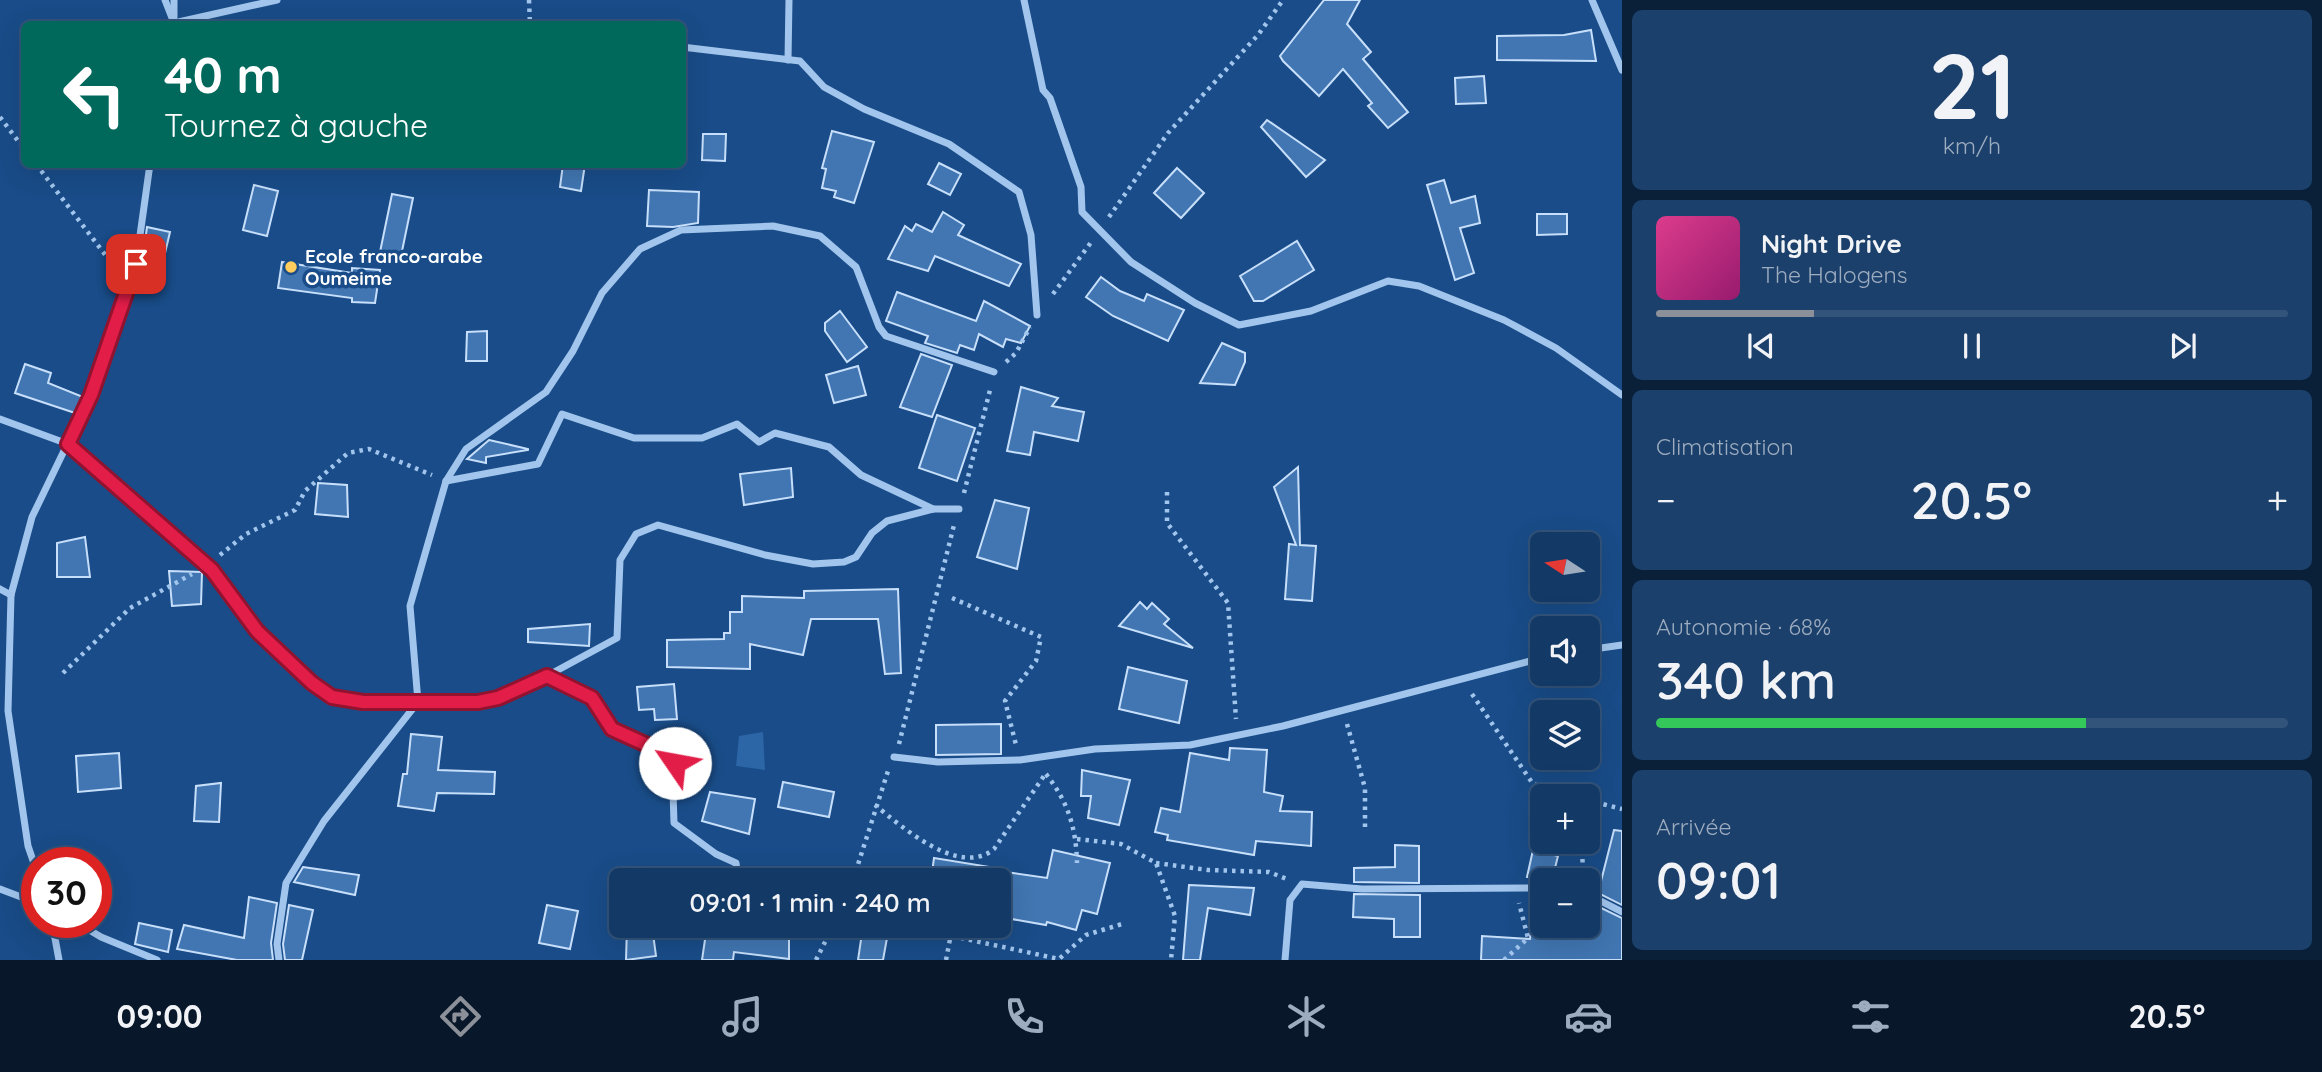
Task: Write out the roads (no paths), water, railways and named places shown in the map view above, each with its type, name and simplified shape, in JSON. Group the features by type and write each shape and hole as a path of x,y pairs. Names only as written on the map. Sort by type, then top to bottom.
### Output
{"street":[{"path":"165,0 173,21"},
{"path":"174,0 174,21"},
{"path":"187,21 277,0"},
{"path":"788,60 789,0"},
{"path":"1024,0 1043,90 1050,98 1081,187 1082,212 1131,262 1195,303 1239,325 1311,311 1388,281 1419,286 1504,320 1556,348 1622,395"},
{"path":"1592,0 1622,70"},
{"path":"686,47 800,61 824,87 864,109 949,144 1019,192 1031,235 1037,316"},
{"path":"28,847 8,711 11,595 32,517 91,395 136,264 149,168"},
{"path":"279,960 277,944 286,883 324,821 418,702 410,606 446,481 466,449 545,392 573,351 602,293 640,249 681,230 773,226 820,236 856,267 879,327 886,337 994,372"},
{"path":"446,481 538,464 562,414 634,438 702,438 737,424 759,442 775,433 829,447 861,475 933,509"},
{"path":"0,419 68,444 207,565 257,631 312,683 332,697 363,702 478,702 498,698 547,676 617,638 620,560 636,534 657,525 765,555 813,564 844,562 856,557 872,533 887,521 933,509 959,509"},
{"path":"0,589 11,595"},
{"path":"1600,648 1622,645"},
{"path":"894,757 938,762 1020,760 1095,749 1190,745 1237,736 1530,660"},
{"path":"547,676 592,698 612,729 672,759 674,823 716,854 736,863 737,868"},
{"path":"1284,960 1290,900 1303,884 1362,889 1530,888"},
{"path":"0,889 21,897"},
{"path":"1600,901 1622,912"},
{"path":"55,938 59,960"},
{"path":"103,938 158,960"}],"place":[{"name":"Ecole franco-arabe Oumeime","path":"291,267"}]}
